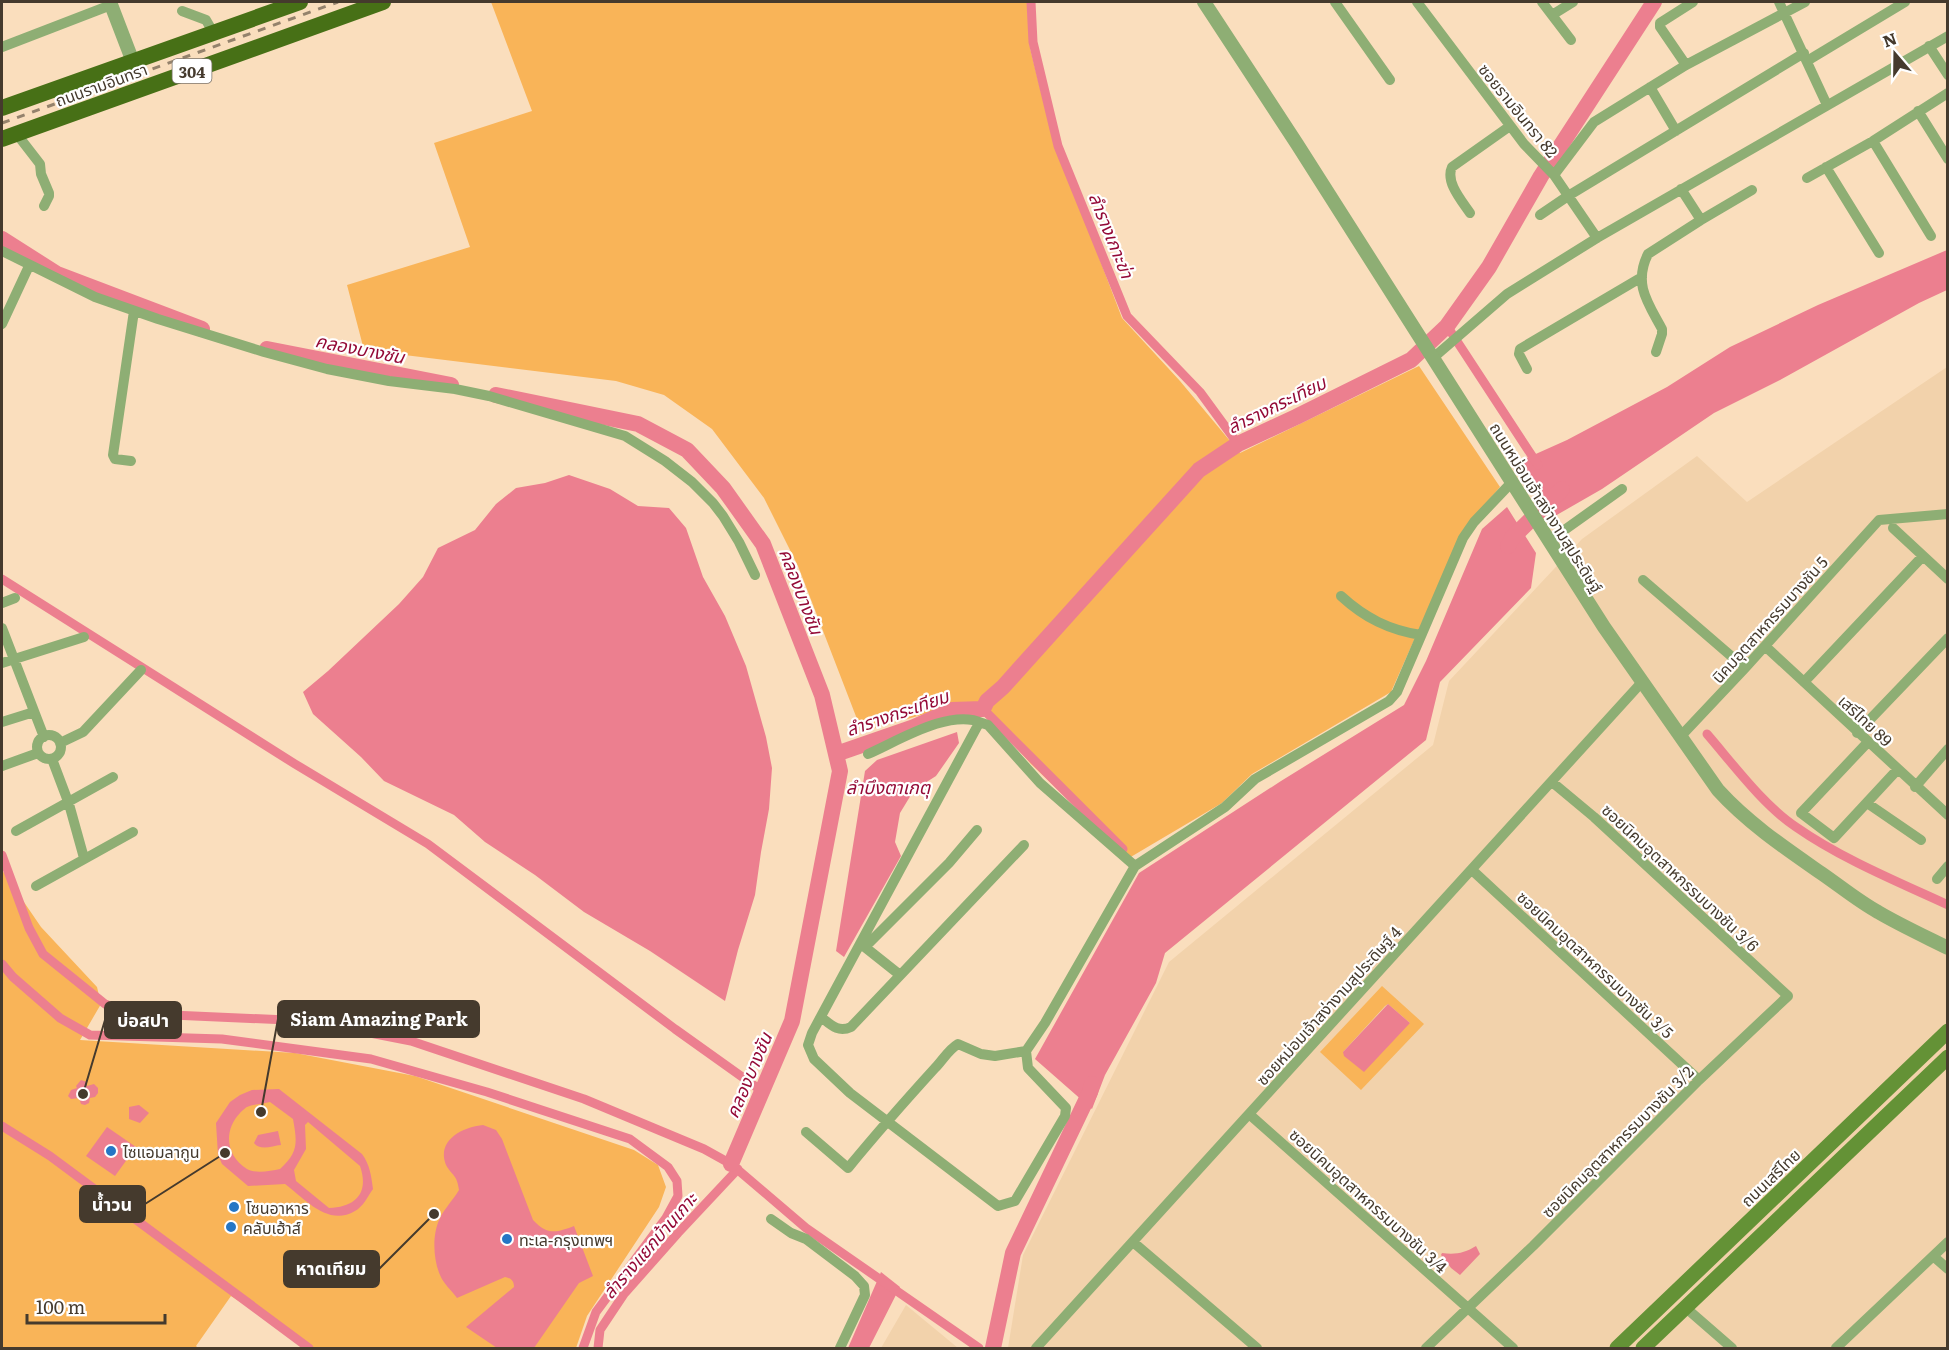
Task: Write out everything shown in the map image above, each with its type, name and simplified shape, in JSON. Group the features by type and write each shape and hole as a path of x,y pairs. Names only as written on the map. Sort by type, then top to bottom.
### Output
{"highway":[{"name":"ถนนรามอินทรา","path":"2,108 133,62 277,5 300,2"},
{"name":"ถนนรามอินทรา","path":"9,136 382,2"}],"main road":[{"name":"ถนนเสรีไทย","path":"1617,1348 1947,1031"},
{"path":"1643,1348 1947,1057"}],"street":[{"name":"ถนนหม่อมเจ้าสง่างามสุประดิษฐ์","path":"1204,2 1604,627 1718,790 1732,806 1790,852 1878,912 1947,948"},
{"path":"1335,2 1390,80"},
{"name":"ซอยรามอินทรา 82","path":"1417,2 1510,126 1539,161 1554,175 1597,238"},
{"path":"1542,2 1571,40"},
{"path":"1552,15 1574,2"},
{"path":"1686,65 1660,27 1660,23 1693,2"},
{"path":"1779,2 1827,105"},
{"path":"1554,175 1594,122 1686,65 1805,2"},
{"path":"1540,215 1676,130 1905,2"},
{"path":"2,47 111,3 133,62"},
{"path":"182,11 206,20 213,32"},
{"path":"1431,356 1456,340 1507,294 1597,238 1947,36"},
{"path":"1929,46 1947,75"},
{"path":"1650,87 1676,130"},
{"path":"1807,178 1873,141 1947,93"},
{"path":"1918,111 1947,159"},
{"path":"1470,213 1450,180 1449,173 1452,167 1510,126"},
{"path":"9,136 40,164 41,174 50,196 44,206"},
{"path":"1873,141 1931,236"},
{"path":"1826,167 1879,253"},
{"path":"1681,189 1701,220"},
{"path":"1656,352 1662,329 1647,304 1642,278 1648,254 1752,190"},
{"path":"2,251 95,297 223,340 317,366 394,382 445,387 489,396 625,435 683,475 712,503 739,542 755,575"},
{"path":"2,324 4,309 29,266"},
{"path":"1527,369 1519,354 1520,349 1642,278"},
{"path":"131,461 115,459 112,455 134,311"},
{"path":"982,723 978,725 965,748 863,946 821,1017 808,1045 814,1059 850,1093 998,1206 1015,1201 1065,1116 1066,1108 1063,1103 1028,1068 1026,1052 1135,866 1225,807 1255,779 1389,701 1396,692 1463,538 1474,522 1515,487"},
{"path":"1547,538 1622,489"},
{"name":"นิคมอุตสาหกรรมบางชัน 5","path":"1680,737 1879,520 1947,514"},
{"path":"1893,528 1947,579"},
{"path":"1804,682 1923,556"},
{"path":"1643,580 1745,668"},
{"path":"1341,596 1355,609 1379,624 1401,632 1421,635"},
{"path":"2,603 15,598"},
{"path":"2,628 44,737"},
{"path":"2,663 84,638"},
{"path":"1857,733 1947,638"},
{"name":"เสรีไทย 89","path":"1765,646 1947,816"},
{"path":"60,743 83,732 141,670"},
{"name":"ซอยหม่อมเจ้าสง่างามสุประดิษฐ์ 4","path":"1036,1348 1642,682"},
{"path":"2,722 34,712"},
{"path":"868,754 930,726 949,721 968,719 988,725 1041,783 1135,866"},
{"path":"44,737 55,737 60,743 60,751 52,759 44,758 38,753 37,745 44,737"},
{"path":"1868,742 1801,813 1834,838 1898,769"},
{"path":"1915,787 1947,749"},
{"path":"2,766 38,753"},
{"path":"52,759 69,802 84,858"},
{"path":"16,831 113,777"},
{"name":"ซอยนิคมอุตสาหกรรมบางชัน 3/6","path":"1552,782 1594,817 1788,996"},
{"path":"1867,803 1921,840"},
{"path":"863,946 949,863 977,830"},
{"path":"36,886 133,832"},
{"path":"821,1017 838,1030 844,1031 851,1028 1024,844"},
{"path":"1937,879 1947,866"},
{"name":"ซอยนิคมอุตสาหกรรมบางชัน 3/5","path":"1472,870 1699,1080"},
{"path":"863,946 900,975"},
{"name":"ซอยนิคมอุตสาหกรรมบางชัน 3/2","path":"1426,1348 1469,1309 1699,1080 1788,996"},
{"path":"806,1132 848,1168 886,1121 953,1047 958,1044 981,1054 994,1056 1026,1052"},
{"name":"ซอยนิคมอุตสาหกรรมบางชัน 3/4","path":"1250,1114 1513,1348"},
{"path":"771,1219 791,1233 806,1239 855,1276 864,1286 865,1294 840,1348"},
{"path":"1133,1242 1257,1348"},
{"path":"1836,1348 1947,1242"},
{"path":"1933,1256 1947,1269"},
{"path":"1686,1308 1732,1348"}],"shaded area":[{"path":"491,2 1027,2 1030,48 1055,148 1122,318 1180,381 1240,453 1419,366 1500,487 1463,530 1391,692 1252,774 1222,803 1129,858 1031,764 985,713 956,705 862,732 798,566 764,498 712,429 664,395 616,381 364,350 347,285 470,247 434,143 532,111"},
{"path":"1947,367 1947,1348 1008,1348 1023,1255 1169,962 1433,745 1449,681 1582,539 1697,456 1747,502"},
{"path":"2,870 41,927 97,987 101,1004 80,1040 295,1053 415,1076 634,1150 658,1165 666,1187 659,1207 587,1316 576,1348 312,1348 231,1296 196,1346 198,1348 2,1348"},
{"path":"1382,986 1424,1024 1361,1090 1320,1052","holes":["1388,1004 1410,1023 1343,1052"]},
{"path":"906,1305 958,1348 881,1348"}],"water":[{"path":"1947,250 1947,290 1714,413 1602,489 1555,516 1520,461 1567,440 1667,387 1730,347 1818,305"},
{"path":"569,475 610,489 638,506 669,508 686,528 703,577 725,616 746,666 766,737 772,768 769,809 755,895 725,1001 650,951 584,912 535,875 485,842 454,815 384,781 313,714 303,692 399,604 423,577 438,548 475,530 496,504 516,488 545,483"},
{"path":"1507,507 1536,553 1531,588 1440,682 1426,740 1165,953 1156,983 1105,1075 1092,1109 1035,1059 1139,873 1404,705 1426,661 1482,529"},
{"name":"ลำบึงตาเกตุ","path":"957,732 959,743 936,776 914,790 900,813 895,842 901,856 844,957 836,951 865,771 877,760"},
{"path":"1388,1004 1410,1023 1364,1072 1344,1056 1343,1052"},
{"path":"81,1080 87,1082 87,1086 94,1084 98,1088 95,1097 90,1098 89,1103 85,1105 81,1104 79,1098 71,1099 68,1096 71,1090 77,1088"},
{"path":"279,1089 362,1154 371,1175 373,1189 360,1207 345,1215 335,1216 317,1209 285,1184 248,1186 222,1164 218,1155 216,1123 230,1102 252,1090","holes":["270,1102 293,1119 294,1152 280,1169 263,1172 251,1171 240,1164 235,1157 229,1143 229,1135 235,1120 246,1107","308,1122 360,1166 362,1190 347,1205 329,1208 296,1181 294,1170 306,1149 305,1125"]},
{"path":"139,1105 149,1113 140,1123 129,1119 129,1107"},
{"name":"ทะเล-กรุงเทพฯ","path":"483,1125 496,1130 502,1139 533,1220 543,1228 552,1231 574,1226 593,1276 579,1283 534,1348 497,1348 466,1327 514,1287 512,1280 505,1277 457,1298 441,1278 436,1262 434,1246 437,1224 459,1190 456,1178 446,1165 445,1148 453,1136 475,1126"},
{"name":"ไซแอมลากูน","path":"107,1127 136,1147 115,1176 86,1156"},
{"path":"278,1131 281,1145 263,1147 254,1143 258,1135"},
{"path":"1476,1246 1480,1254 1460,1275 1441,1255 1442,1253 1460,1253"},
{"path":"881,1272 900,1287 869,1348 848,1348"}],"waterway":[{"name":"ลำรางเกาะข่า","path":"1031,2 1033,42 1058,146 1127,316 1200,392 1238,444"},
{"name":"ลำรางกระเทียม","path":"836,754 914,727 952,710 983,709 987,701 1003,687 1199,470 1238,444 1411,360 1447,326 1489,267 1541,176 1654,2"},
{"name":"คลองบางชัน","path":"2,239 57,274 202,329"},
{"path":"1447,326 1538,465"},
{"name":"คลองบางชัน","path":"267,349 451,385"},
{"name":"คลองบางชัน","path":"496,395 638,424 687,450 723,488 763,544 822,695 840,771 792,1021 731,1164"},
{"path":"1508,546 1512,538 1562,489"},
{"path":"2,579 295,764 428,844 675,1029 762,1091"},
{"path":"983,709 1123,849"},
{"path":"1707,734 1760,796 1796,827 1851,859 1948,905"},
{"path":"2,855 29,928 43,954 105,1004 127,1013 309,1021 411,1041 584,1099 704,1149 731,1164 806,1228 979,1348"},
{"path":"2,964 13,977 60,1018 90,1035 222,1039 371,1059 487,1092 630,1139 668,1167 677,1181 678,1196 666,1218 596,1312 583,1348"},
{"path":"993,1348 1013,1253 1092,1084"},
{"path":"2,1126 50,1156 309,1348"},
{"name":"ลำรางแยกบ้านเกาะ","path":"598,1348 600,1330 624,1294 738,1169"}],"railway":[{"path":"2,123 338,2"}],"place":[{"name":"บ่อสปา","path":"83,1094"},
{"name":"Siam Amazing Park","path":"261,1112"},
{"name":"ไซแอมลากูน","path":"111,1151"},
{"name":"น้ำวน","path":"225,1153"},
{"name":"โซนอาหาร","path":"234,1207"},
{"name":"หาดเทียม","path":"434,1214"},
{"name":"คลับเฮ้าส์","path":"231,1227"},
{"name":"ทะเล-กรุงเทพฯ","path":"507,1239"}]}
